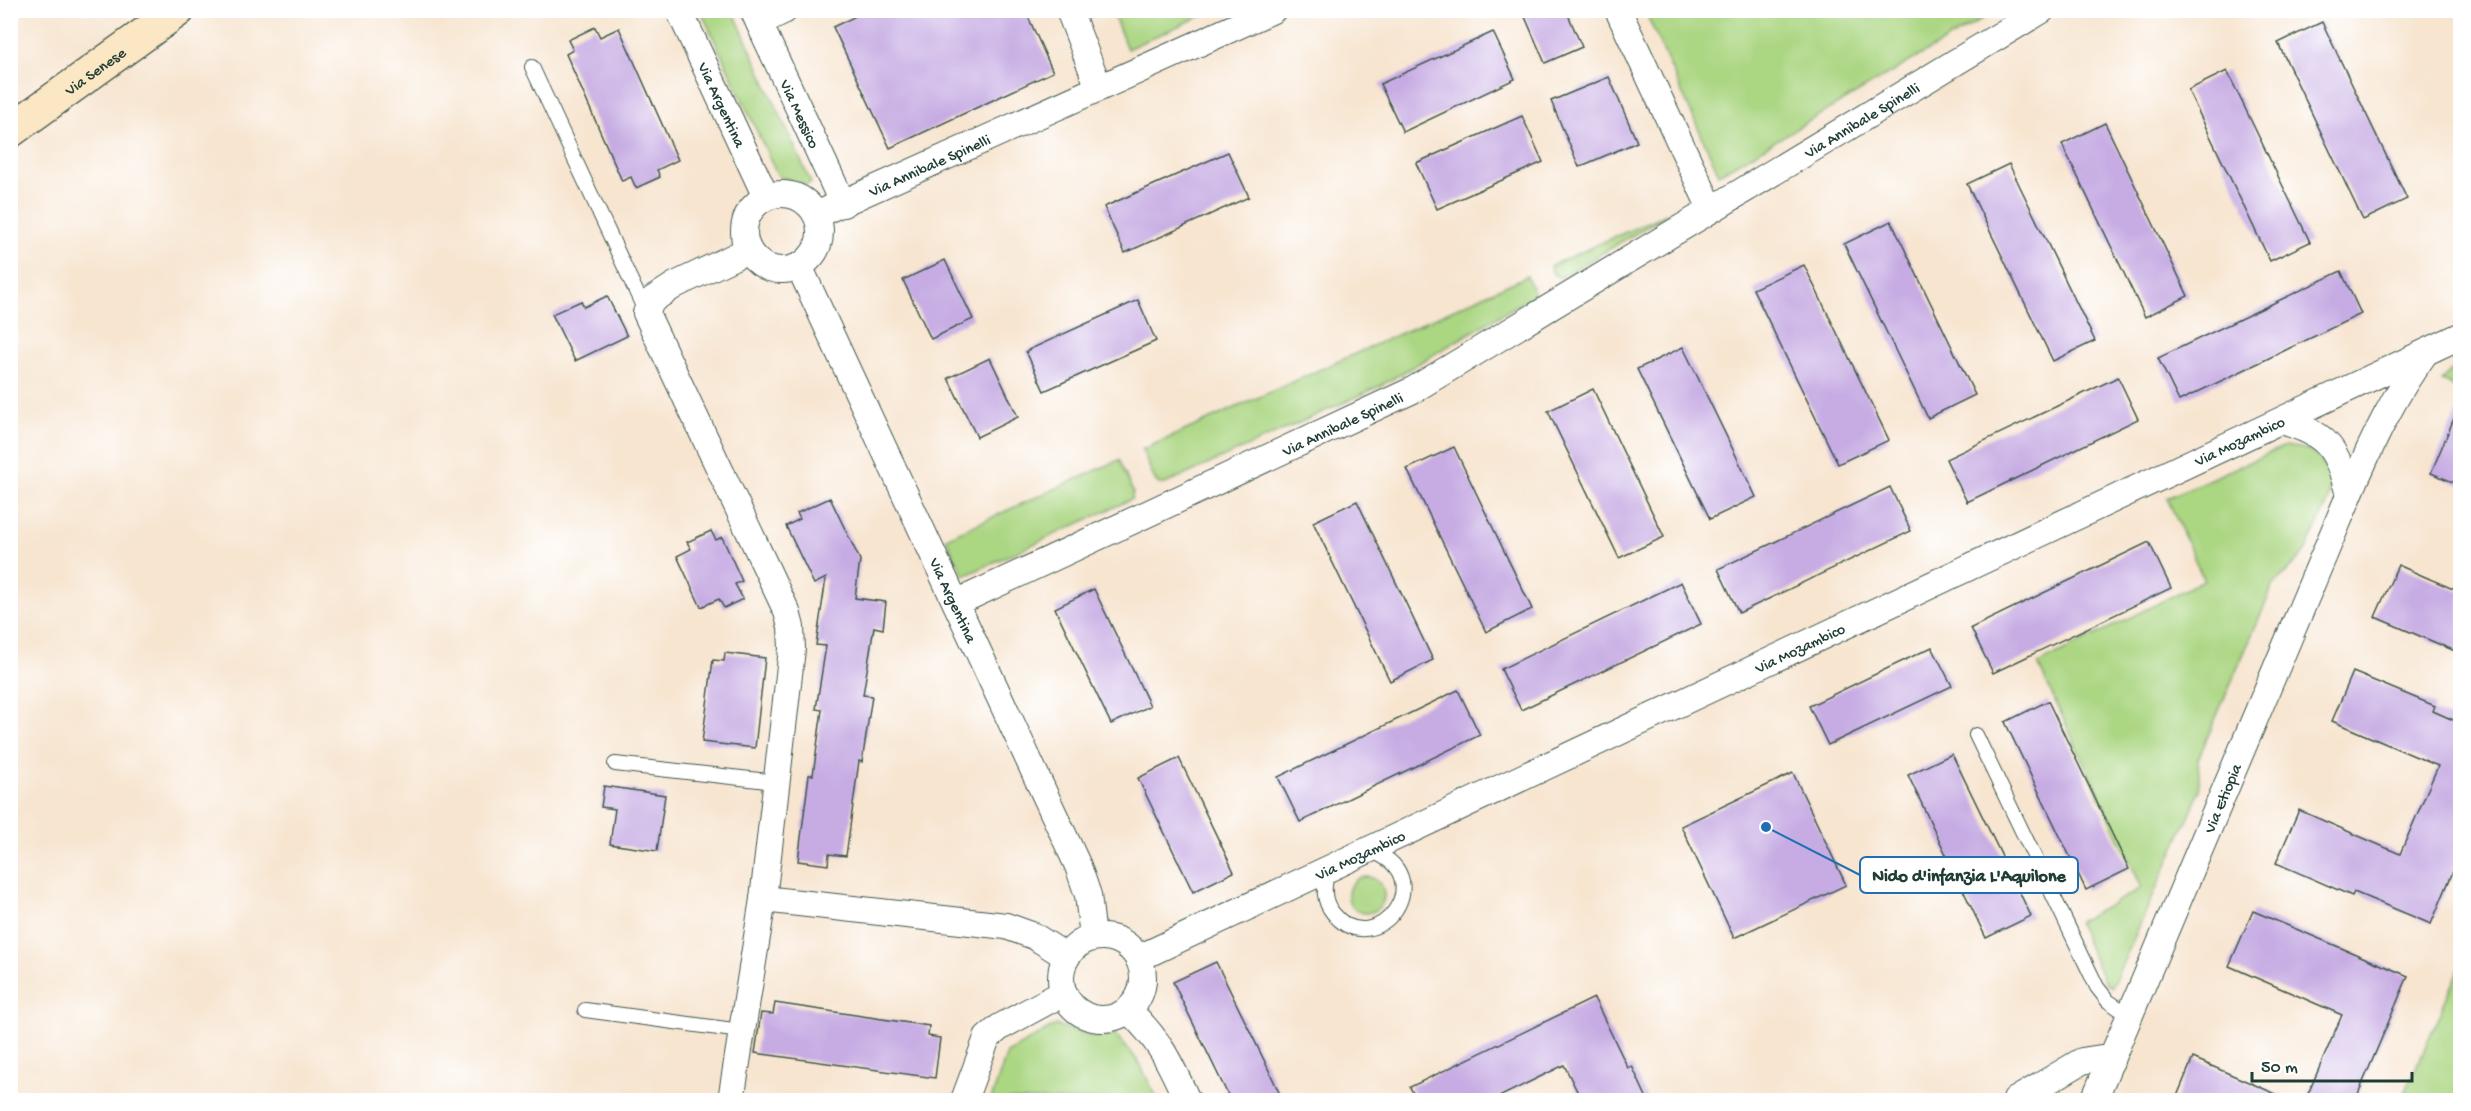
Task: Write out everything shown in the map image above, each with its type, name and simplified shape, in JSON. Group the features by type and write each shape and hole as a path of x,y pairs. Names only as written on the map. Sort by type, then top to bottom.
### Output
{"main road":[{"name":"Via Senese","path":"10,131 178,10"}],"street":[{"name":"Via Argentina","path":"679,10 766,197"},
{"name":"Via Messico","path":"785,10 756,17 843,204"},
{"path":"1069,10 1099,88"},
{"name":"Via Annibale Spinelli","path":"816,215 1273,10"},
{"path":"1618,10 1711,209"},
{"name":"Via Annibale Spinelli","path":"956,603 1413,390 2019,19 2042,10"},
{"path":"777,194 789,195 809,206 816,215 819,238 808,259 799,266 790,269 771,268 754,258 748,250 745,240 746,220 750,211 766,197 777,194"},
{"path":"731,1101 763,899 792,649 791,627 787,612 646,313 652,300 675,285 748,250"},
{"name":"Via Argentina","path":"799,266 1078,866 1088,895 1093,938"},
{"name":"Via Mozambico","path":"1139,958 2460,336"},
{"name":"Via Etiopia","path":"2094,1101 2349,495 2404,381 2425,353"},
{"name":"Via Etiopia","path":"2309,407 2336,427 2348,449 2351,469 2349,495"},
{"path":"2281,421 2306,428 2322,438 2334,452 2341,466 2349,495"},
{"path":"763,899 1006,926 1034,936 1066,957"},
{"path":"1107,937 1120,940 1139,958 1143,969 1142,992 1129,1011 1105,1020 1091,1018 1075,1009 1063,993 1062,968 1066,957 1073,948 1093,938 1107,937"},
{"path":"964,1101 987,1038 1000,1028 1063,993"},
{"path":"1129,1011 1153,1034 1187,1101"},
{"path":"2016,1101 2082,1061 2101,1058 2111,1061"}],"lane":[{"path":"532,68 646,313"},
{"path":"1976,735 2097,987 2108,1002 2130,1016"},
{"path":"615,764 777,782"},
{"path":"1329,869 1324,895 1337,919 1349,926 1362,929 1381,924 1396,911 1402,898 1403,885 1399,872 1391,861 1367,850"},
{"path":"585,1010 741,1031"}],"green space":[{"path":"701,11 733,11 811,183 806,185 780,177 776,172"},
{"path":"1112,11 1212,11 1127,49"},
{"path":"1645,11 1996,11 1719,174"},
{"path":"1675,210 1560,278 1553,274 1550,266"},
{"path":"1527,276 1534,292 1533,296 1380,386 1165,484 1159,484 1155,480 1142,450"},
{"path":"2460,363 2460,389 2441,381"},
{"path":"2285,446 2305,449 2321,460 2330,479 2329,500 2305,552 2273,586 2198,759 2200,791 2112,987 2105,983 2078,922 2142,888 2038,664 2204,580 2167,498"},
{"path":"1119,460 1133,492 1132,499 964,576 946,538"},
{"path":"1366,877 1379,882 1384,895 1379,908 1366,913 1353,908 1348,895 1353,882"},
{"path":"2460,967 2460,1100 2402,1100"},
{"path":"1056,1025 1094,1037 1115,1034 1138,1061 1158,1100 991,1100 1007,1053"}],"building":[{"path":"868,10 1025,10 1053,72 890,148 833,27"},
{"path":"1522,10 1566,10 1582,47 1545,63"},
{"path":"2322,22 2407,199 2363,220 2278,43"},
{"path":"595,27 600,37 619,28 678,160 657,170 660,177 636,188 631,177 622,181 566,54 573,50 568,40"},
{"path":"1493,32 1515,79 1403,132 1380,84"},
{"path":"2227,71 2310,242 2270,261 2188,90"},
{"path":"1609,77 1637,142 1579,167 1551,101"},
{"path":"1522,116 1543,162 1437,209 1416,163"},
{"path":"2105,123 2188,296 2145,317 2062,144"},
{"path":"1228,152 1249,197 1125,253 1104,207"},
{"path":"2009,164 2095,341 2053,361 1967,184"},
{"path":"1891,221 1975,395 1928,418 1844,244"},
{"path":"945,260 973,319 931,339 903,280"},
{"path":"1804,265 1889,440 1838,464 1753,289"},
{"path":"2341,271 2361,314 2179,401 2158,358"},
{"path":"607,296 627,336 575,361 552,314 581,301 584,307"},
{"path":"1138,300 1156,341 1044,391 1026,351"},
{"path":"1683,347 1756,497 1710,519 1637,369"},
{"path":"990,358 1018,417 977,437 948,378"},
{"path":"2118,377 2138,419 1967,502 1946,459"},
{"path":"1593,389 1664,537 1619,558 1548,411"},
{"path":"2460,404 2460,485 2431,473"},
{"path":"1454,447 1532,609 1486,632 1407,469"},
{"path":"1890,487 1911,531 1739,613 1718,569"},
{"path":"830,498 860,560 855,598 886,602 883,629 874,627 863,695 872,696 862,762 859,761 846,856 829,854 828,865 798,861 809,775 813,775 822,710 816,709 826,646 816,645 826,578 814,584 786,526 800,519 797,513"},
{"path":"1357,501 1433,660 1390,681 1313,522"},
{"path":"711,531 716,540 722,537 742,581 735,584 743,599 724,608 719,599 701,607 677,556 691,549 687,542"},
{"path":"2149,542 2171,588 1993,673 1971,628"},
{"path":"2398,565 2460,592 2460,653 2375,617"},
{"path":"1681,582 1701,624 1521,710 1501,669"},
{"path":"1094,589 1150,706 1111,724 1055,608"},
{"path":"1932,647 1952,686 1828,745 1809,706"},
{"path":"725,653 765,658 755,748 702,742 713,660 724,661"},
{"path":"2353,672 2435,706 2433,711 2460,723 2460,855 2431,924 2354,892 2352,896 2276,863 2299,810 2400,854 2438,766 2332,721"},
{"path":"1458,690 1480,735 1300,822 1278,777"},
{"path":"2048,701 2129,869 2086,890 2005,722"},
{"path":"1952,754 2031,916 1986,938 1908,775"},
{"path":"1179,758 1234,872 1193,892 1138,778"},
{"path":"1793,773 1846,885 1734,938 1681,826"},
{"path":"604,786 665,795 657,851 610,844 615,809 601,807"},
{"path":"2253,911 2408,976 2355,1101 2305,1101 2342,1015 2229,966"},
{"path":"1216,962 1283,1101 1231,1101 1173,982"},
{"path":"1594,998 1628,1068 1632,1066 1648,1101 1582,1101 1564,1065 1491,1101 1417,1101 1410,1087"},
{"path":"775,1003 929,1026 928,1036 940,1038 935,1078 755,1053 761,1013 773,1014"},
{"path":"2193,1058 2292,1101 2175,1101"}],"place":[{"name":"Nido d'infanzia L'Aquilone","path":"1766,827"}]}
